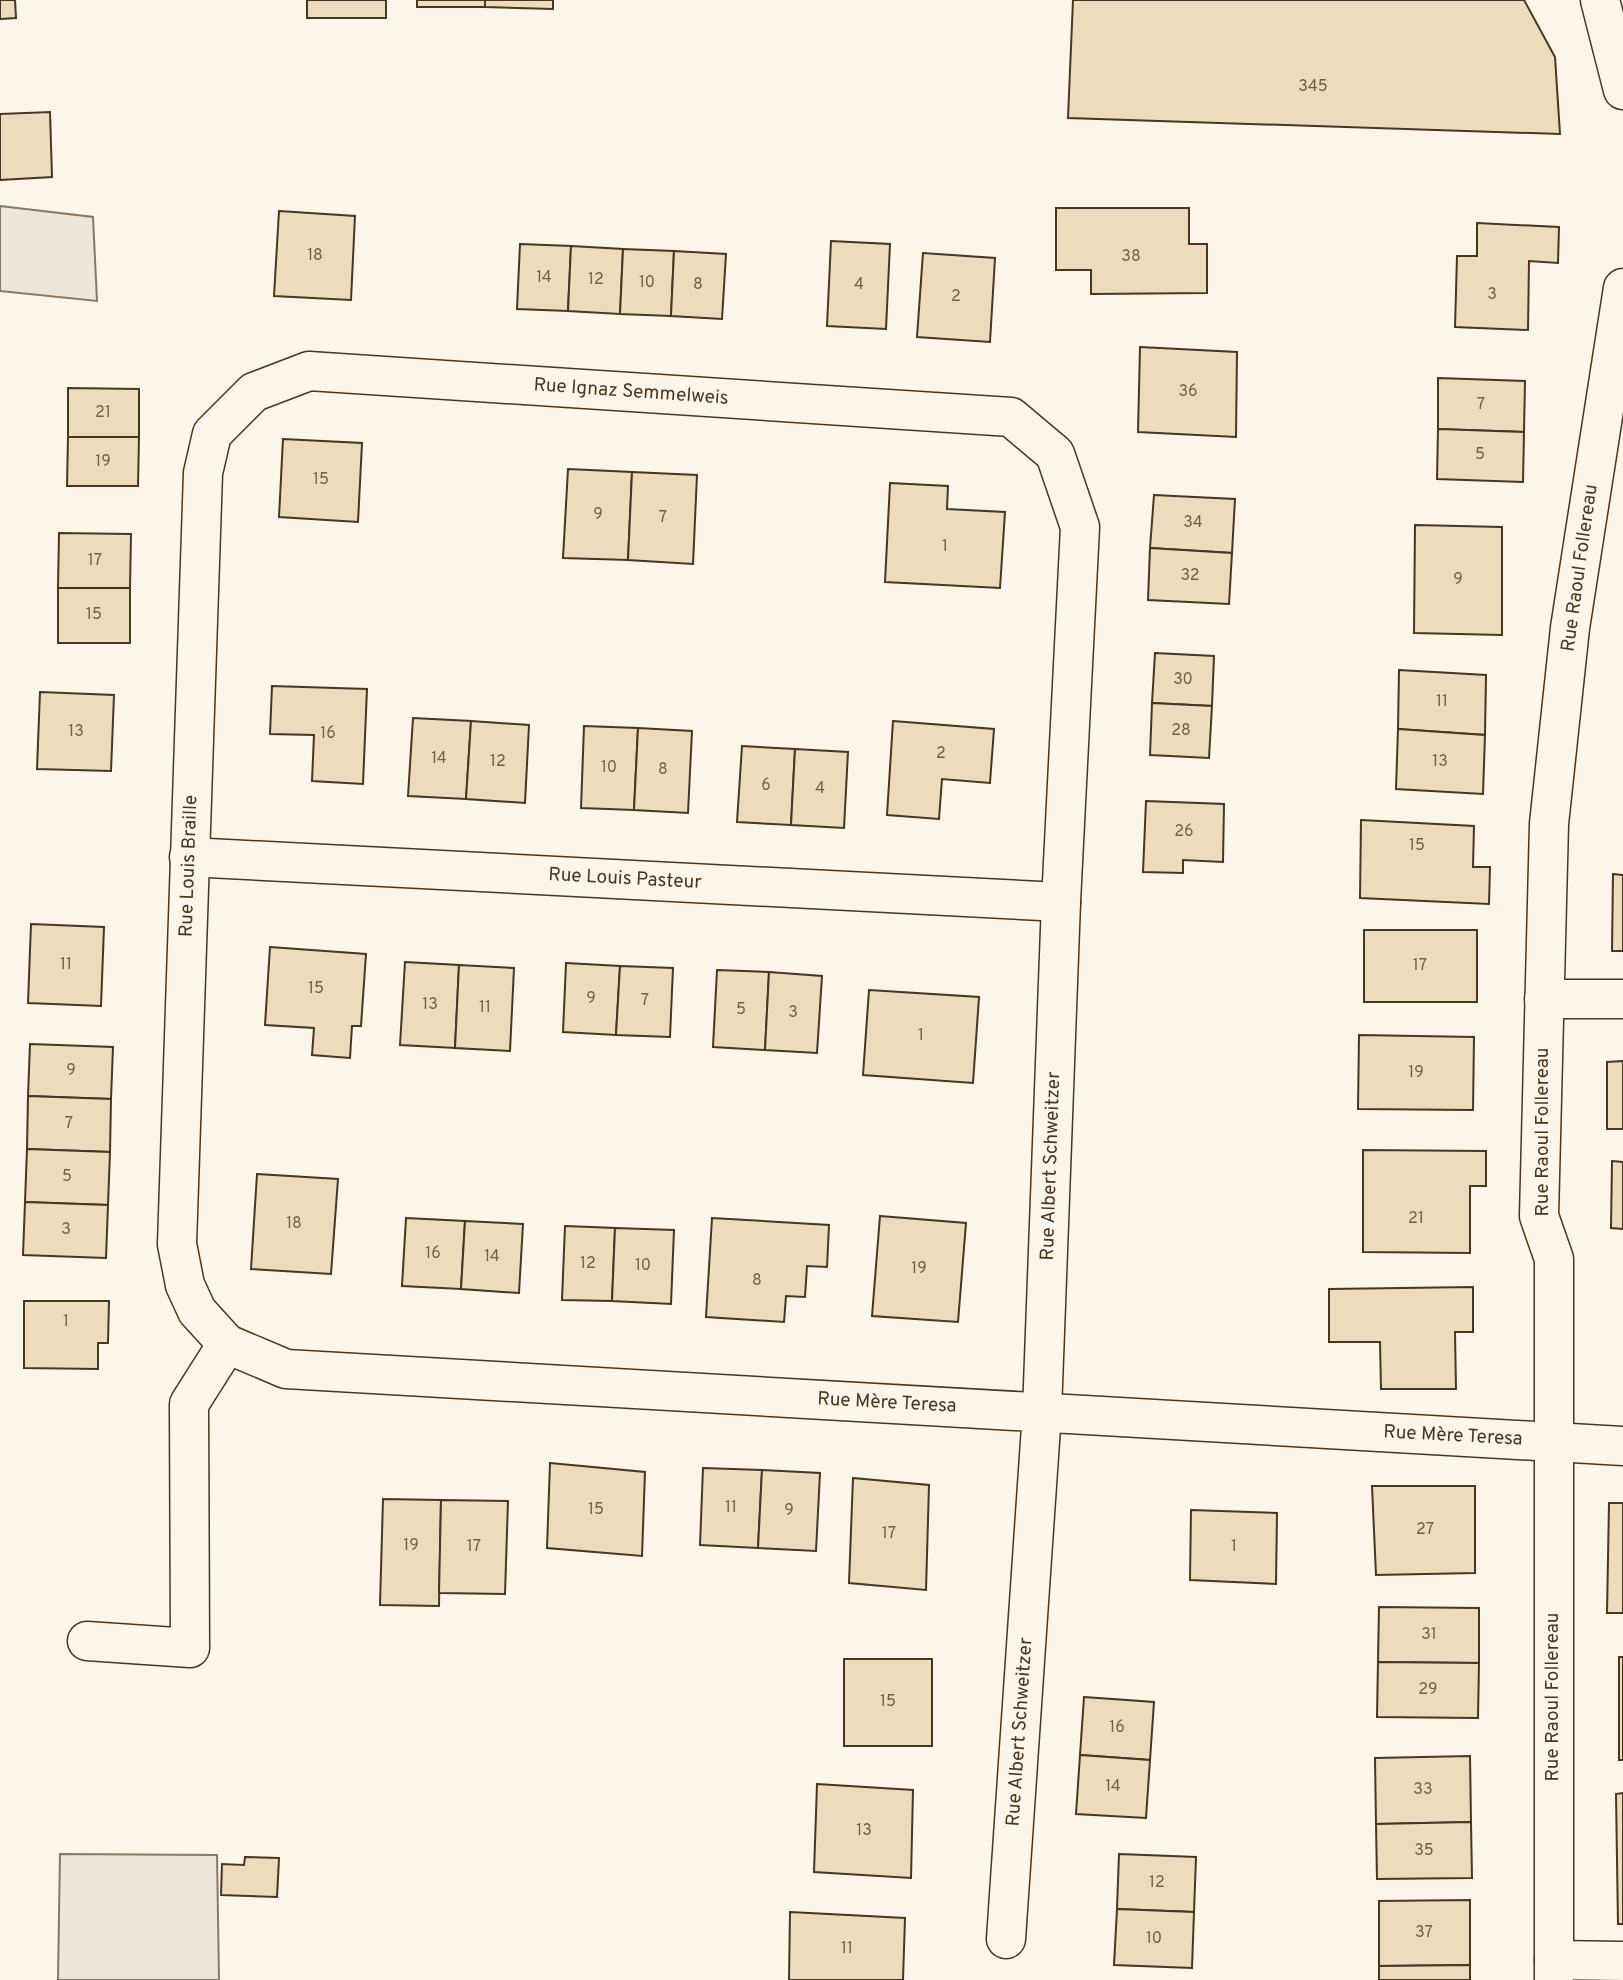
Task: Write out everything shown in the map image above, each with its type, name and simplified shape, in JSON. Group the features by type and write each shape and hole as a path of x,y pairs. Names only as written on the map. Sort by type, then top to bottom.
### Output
{"street":[{"path":"1600,0 1623,90"},
{"name":"Rue Raoul Follereau","path":"1554,1970 1554,1259 1539,1216 1549,824 1570,628 1623,288"},
{"name":"Rue Ignaz Semmelweis","path":"254,392 309,371 1011,417"},
{"name":"Rue Louis Braille","path":"227,1344 197,1311 185,1285 177,1244 203,473 212,434 254,392"},
{"name":"Rue Albert Schweitzer","path":"1006,1940 1042,1412 1061,902 1080,527 1055,454 1011,417"},
{"name":"Rue Louis Pasteur","path":"190,857 1061,902"},
{"path":"1544,999 1623,999"},
{"path":"87,1640 190,1648 188,1404 227,1344"},
{"name":"Rue Mère Teresa","path":"227,1344 286,1369 1623,1446"},
{"path":"1554,1970 1623,1961"}],"shaded area":[{"path":"0,206 93,217 97,301 0,291"},
{"path":"60,1854 217,1855 219,1980 58,1980"}],"building":[{"path":"0,0 15,0 16,18 0,19"},
{"path":"307,0 386,0 386,18 307,18"},
{"path":"417,0 485,0 485,7 417,7"},
{"path":"485,0 553,0 553,9 485,7"},
{"path":"1073,0 1524,0 1555,57 1560,134 1068,118"},
{"path":"50,112 52,177 0,180 0,114"},
{"path":"1056,208 1189,208 1189,244 1207,244 1207,293 1091,294 1091,270 1056,270"},
{"path":"279,211 355,216 351,300 274,296"},
{"path":"1477,223 1559,227 1558,263 1529,261 1528,330 1455,327 1457,256 1477,256"},
{"path":"831,241 890,244 886,329 827,326"},
{"path":"520,244 571,246 568,311 517,309"},
{"path":"571,246 623,249 620,314 568,311"},
{"path":"623,249 674,251 671,316 620,314"},
{"path":"674,251 726,254 722,319 671,316"},
{"path":"923,253 995,258 990,342 917,337"},
{"path":"1140,347 1237,352 1236,437 1138,432"},
{"path":"1438,378 1525,381 1524,432 1438,429"},
{"path":"68,388 139,389 139,437 68,437"},
{"path":"1438,429 1524,432 1523,482 1437,479"},
{"path":"68,437 139,437 138,486 67,486"},
{"path":"283,439 362,443 358,522 279,517"},
{"path":"568,469 632,472 628,560 563,558"},
{"path":"632,472 697,475 693,564 628,560"},
{"path":"890,483 948,486 947,509 1005,512 1000,588 885,582"},
{"path":"1154,495 1235,499 1232,553 1150,548"},
{"path":"1415,525 1502,527 1502,635 1414,633"},
{"path":"59,533 131,534 130,588 58,588"},
{"path":"1150,548 1232,553 1229,604 1148,600"},
{"path":"58,588 130,588 130,643 58,643"},
{"path":"1155,653 1214,656 1212,706 1152,703"},
{"path":"1399,670 1486,675 1485,735 1398,729"},
{"path":"272,686 367,689 363,784 312,781 314,735 270,734"},
{"path":"40,692 114,695 111,771 37,769"},
{"path":"1152,703 1212,706 1209,758 1150,755"},
{"path":"413,718 471,721 466,799 408,796"},
{"path":"471,721 529,725 525,803 466,799"},
{"path":"893,721 994,729 990,783 942,779 939,819 887,815"},
{"path":"584,726 638,728 634,810 581,808"},
{"path":"638,728 692,731 688,813 634,810"},
{"path":"1398,729 1485,735 1483,794 1396,789"},
{"path":"742,746 795,749 791,825 737,822"},
{"path":"795,749 848,752 844,828 791,825"},
{"path":"1146,801 1224,804 1223,862 1183,860 1183,873 1143,872"},
{"path":"1361,820 1474,826 1473,867 1490,867 1489,904 1360,898"},
{"path":"1613,874 1623,875 1623,951 1612,951"},
{"path":"31,924 104,927 101,1006 28,1003"},
{"path":"1364,930 1477,930 1477,1002 1364,1002"},
{"path":"270,947 366,954 361,1026 352,1026 350,1058 312,1055 314,1028 265,1025"},
{"path":"405,962 459,965 455,1048 400,1045"},
{"path":"566,963 620,966 616,1035 563,1032"},
{"path":"459,965 514,968 510,1051 455,1048"},
{"path":"620,966 673,968 670,1037 616,1035"},
{"path":"717,970 769,972 765,1050 713,1047"},
{"path":"769,972 822,976 817,1053 765,1050"},
{"path":"869,990 979,997 973,1083 863,1075"},
{"path":"1359,1035 1474,1037 1473,1110 1358,1109"},
{"path":"30,1044 113,1047 111,1099 28,1096"},
{"path":"1623,1061 1623,1129 1607,1129 1607,1062"},
{"path":"28,1096 111,1099 110,1152 27,1149"},
{"path":"27,1149 110,1152 108,1205 25,1202"},
{"path":"1363,1150 1486,1151 1486,1186 1470,1186 1470,1253 1363,1252"},
{"path":"1612,1161 1623,1162 1623,1229 1611,1228"},
{"path":"257,1174 338,1179 331,1274 251,1269"},
{"path":"25,1202 108,1205 106,1258 23,1255"},
{"path":"880,1216 966,1223 958,1322 872,1316"},
{"path":"406,1218 465,1221 461,1289 402,1286"},
{"path":"712,1218 829,1225 827,1267 807,1266 805,1297 786,1296 784,1322 706,1317"},
{"path":"465,1221 523,1224 519,1293 461,1289"},
{"path":"565,1226 615,1228 612,1301 562,1300"},
{"path":"615,1228 674,1230 671,1304 612,1301"},
{"path":"1473,1287 1473,1332 1455,1332 1456,1389 1381,1389 1380,1342 1329,1342 1329,1289"},
{"path":"24,1301 109,1301 108,1343 98,1343 98,1369 24,1368"},
{"path":"550,1463 645,1472 642,1556 547,1548"},
{"path":"703,1468 762,1470 758,1548 700,1545"},
{"path":"762,1470 820,1473 816,1551 758,1548"},
{"path":"853,1478 929,1485 926,1590 849,1583"},
{"path":"1372,1486 1475,1486 1475,1573 1376,1575"},
{"path":"383,1499 441,1500 439,1606 380,1605"},
{"path":"441,1500 508,1501 505,1594 439,1593"},
{"path":"1609,1503 1623,1503 1623,1613 1607,1613"},
{"path":"1191,1510 1277,1513 1276,1584 1190,1580"},
{"path":"1379,1607 1479,1608 1479,1663 1378,1662"},
{"path":"1619,1657 1623,1657 1623,1760 1619,1760"},
{"path":"844,1659 932,1659 932,1746 844,1746"},
{"path":"1378,1662 1479,1663 1478,1718 1377,1717"},
{"path":"1084,1697 1154,1702 1150,1760 1080,1755"},
{"path":"1080,1755 1150,1760 1146,1818 1076,1814"},
{"path":"1470,1756 1471,1822 1376,1824 1375,1758"},
{"path":"817,1784 913,1790 911,1878 814,1872"},
{"path":"1623,1793 1623,1924 1618,1924 1616,1794"},
{"path":"1471,1822 1472,1878 1377,1879 1376,1824"},
{"path":"1119,1854 1196,1857 1194,1912 1117,1909"},
{"path":"245,1857 279,1858 277,1897 221,1895 222,1864 244,1865"},
{"path":"1470,1900 1470,1965 1379,1966 1379,1901"},
{"path":"1117,1909 1194,1912 1192,1968 1114,1965"},
{"path":"790,1912 905,1918 903,1980 789,1980"},
{"path":"1470,1965 1470,1980 1379,1980 1379,1966"}]}
